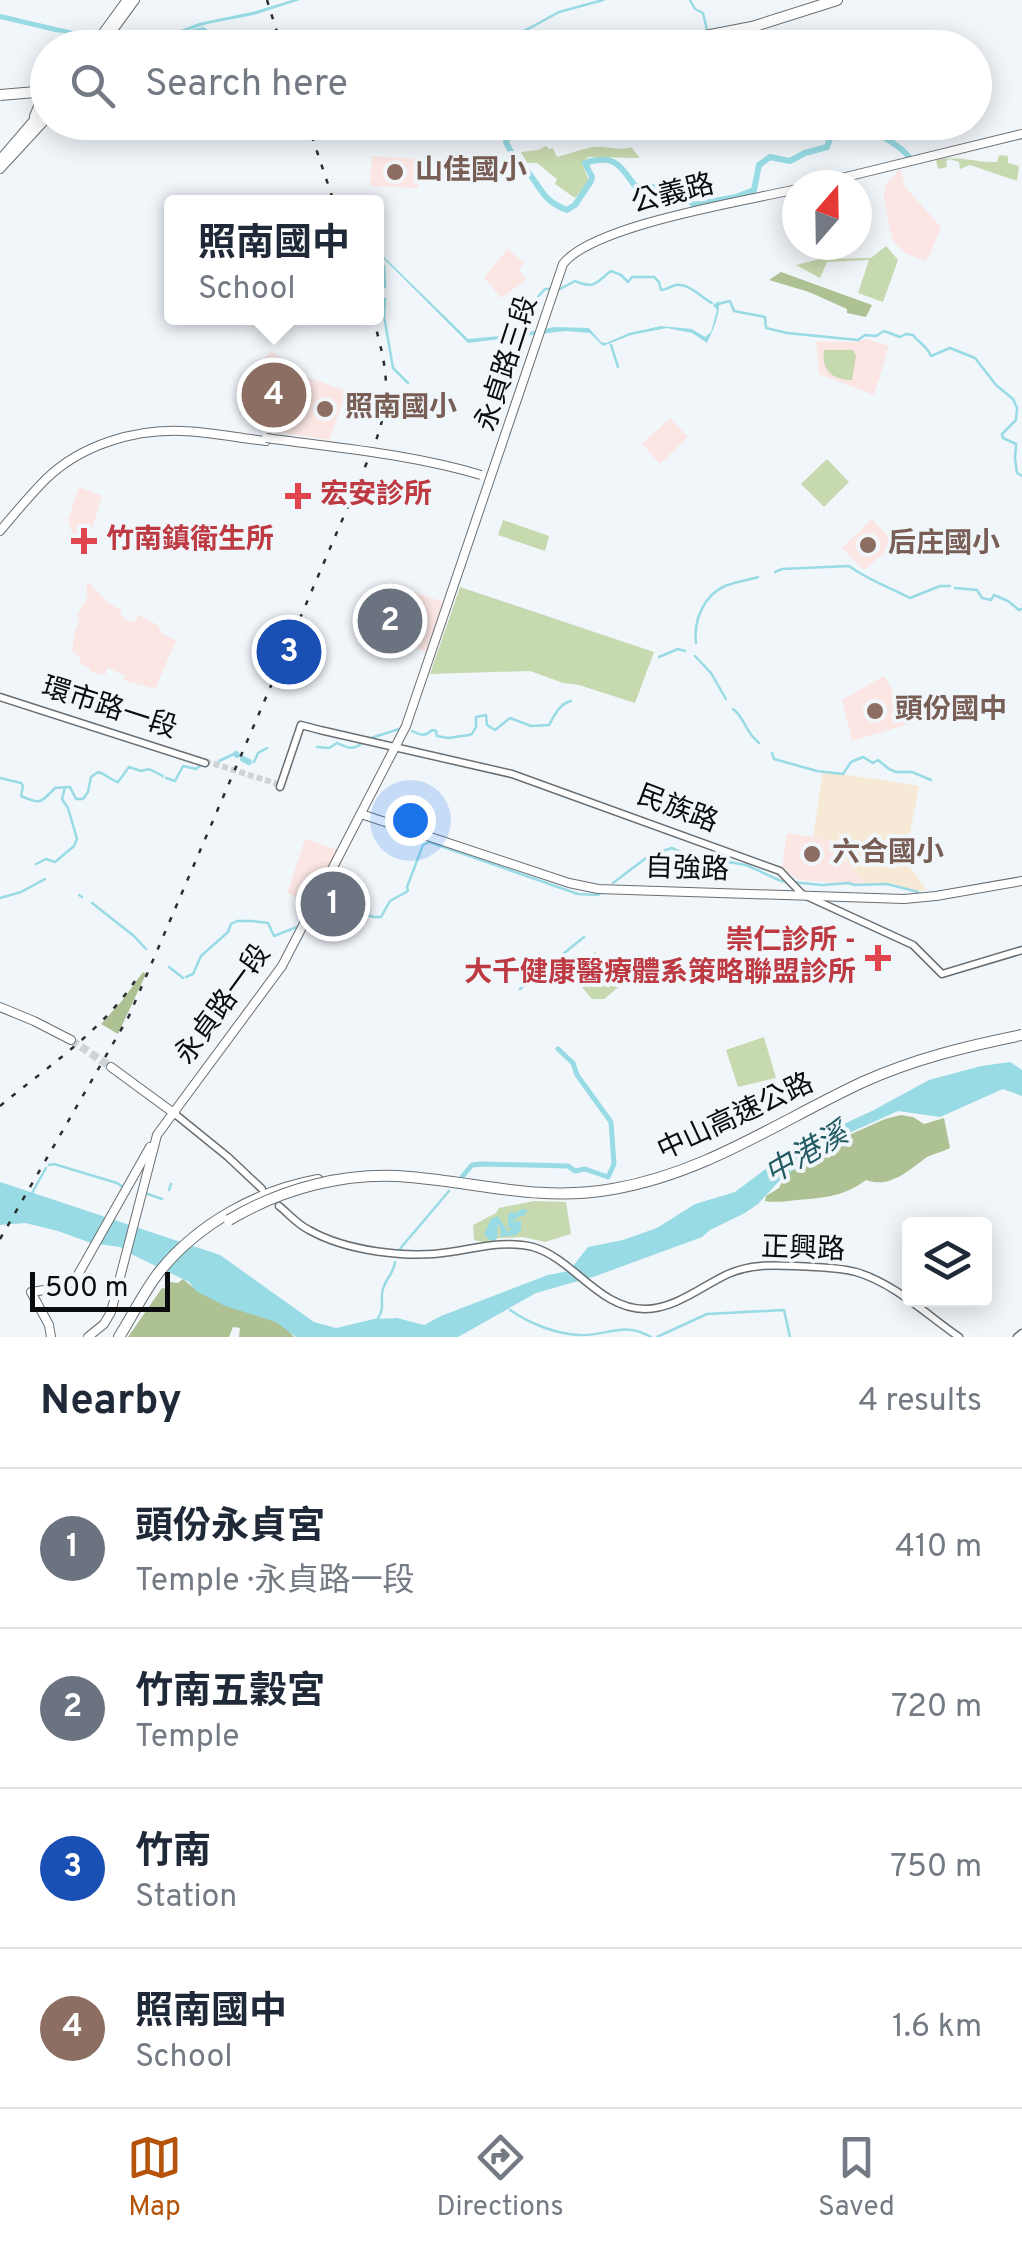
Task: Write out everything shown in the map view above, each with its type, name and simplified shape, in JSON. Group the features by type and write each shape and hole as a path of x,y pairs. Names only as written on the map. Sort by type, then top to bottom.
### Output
{"highway":[{"path":"108,30 130,0"},
{"path":"746,30 837,0"},
{"path":"748,30 848,0"},
{"path":"0,93 30,90"},
{"path":"4,158 30,123"},
{"path":"4,158 30,130"},
{"name":"中山高速公路","path":"226,1218 276,1190 350,1174 392,1172 537,1190 625,1183 708,1157 836,1090 896,1064 958,1044 1022,1033"},
{"name":"中山高速公路","path":"226,1218 299,1189 361,1177 410,1177 534,1194 596,1192 644,1183 711,1160 887,1071 1022,1033"},
{"path":"122,1337 150,1289 226,1218"},
{"path":"122,1337 150,1289"}],"main road":[{"path":"4,158 30,121"},
{"path":"4,158 30,130"},
{"path":"872,173 1022,136"},
{"path":"872,172 912,163"},
{"name":"公義路","path":"567,260 595,240 782,194"},
{"name":"永貞路三段","path":"397,747 409,726 567,260"},
{"path":"0,528 54,472 91,449 141,433 181,431 266,439 412,461 492,480"},
{"name":"環市路一段","path":"0,696 205,762"},
{"name":"民族路","path":"281,786 300,725 512,774 780,872 807,895 912,945 942,974 1022,950"},
{"name":"永貞路一段","path":"363,812 397,747"},
{"name":"永貞路一段","path":"149,1170 165,1126 280,970 397,747"},
{"path":"371,800 378,816"},
{"name":"自強路","path":"363,812 572,882 657,890"},
{"name":"自強路","path":"363,812 578,886 598,889 909,896 1022,879"},
{"path":"0,1009 34,1020 70,1041"},
{"path":"110,1068 173,1114 261,1190"},
{"path":"160,1105 182,1103 185,1124"},
{"path":"160,1105 165,1126 185,1124"},
{"name":"永貞路一段","path":"90,1337 107,1319 117,1295 157,1134 165,1126"},
{"path":"51,1337 32,1292 69,1286 75,1280 157,1134"},
{"path":"131,1182 140,1172 149,1170"},
{"path":"131,1182 140,1177 146,1182"},
{"name":"正興路","path":"278,1206 308,1232 393,1256 428,1258 521,1246 549,1254 620,1304 644,1310 676,1302 742,1269 773,1265 845,1269 873,1278 957,1337"}],"shaded area":[{"name":"山佳國小","path":"372,156 419,159 418,188 370,186"},
{"path":"901,170 905,187 941,227 924,261 905,253 893,241 884,197 886,184"},
{"path":"508,249 524,263 519,270 526,280 501,298 484,277"},
{"path":"866,339 889,346 874,395 819,374 816,341"},
{"path":"272,351 295,373 347,391 329,440 258,429 258,413 235,388"},
{"path":"670,418 688,437 660,464 642,444"},
{"path":"79,487 102,496 89,538 72,533 68,520"},
{"name":"后庄國小","path":"872,519 895,543 864,570 842,548"},
{"path":"88,582 122,611 126,620 135,622 138,615 158,625 161,633 176,641 155,689 123,680 125,675 107,668 105,675 89,671 90,667 83,665 72,651 80,618 77,616 88,595"},
{"path":"414,592 446,603 428,653 397,640"},
{"name":"頭份國中","path":"884,676 912,723 852,741 842,700"},
{"path":"823,771 919,786 905,860 927,890 914,891 893,884 868,885 827,839 813,837"},
{"name":"六合國小","path":"787,833 826,839 868,885 799,880 782,869"},
{"path":"305,839 339,850 311,904 287,893"}],"green space":[{"path":"594,147 631,147 640,158 588,157 582,163 589,181 575,198 555,184 557,179 537,163 527,163 521,152 553,148 557,157"},
{"path":"999,155 1008,156 1008,163 1019,166 1017,181 970,165 960,169 959,162 950,159 946,161 947,167 938,169 936,160 951,158 997,162"},
{"path":"886,246 898,260 883,302 858,293 872,257"},
{"path":"816,260 869,260 827,262 820,278 796,265"},
{"path":"781,272 872,305 866,317 847,313 847,309 809,292 769,280"},
{"path":"824,350 853,350 856,356 852,380 829,372"},
{"path":"285,373 312,401 304,413 292,418 265,390 272,377"},
{"path":"827,459 849,482 824,507 801,484"},
{"path":"503,520 549,536 545,551 498,535"},
{"path":"460,587 654,652 635,703 530,671 430,674"},
{"path":"595,952 621,985 604,999 592,999 571,974"},
{"path":"143,972 146,974 118,1034 101,1024"},
{"path":"764,1037 776,1078 738,1087 726,1050"},
{"path":"901,1115 924,1124 944,1118 950,1148 927,1157 891,1180 866,1180 850,1190 825,1197 765,1201 779,1188 787,1172 840,1139"},
{"path":"534,1201 566,1202 571,1234 545,1242 523,1237 487,1243 474,1240 473,1225 499,1208"},
{"path":"183,1279 195,1289 214,1280 294,1337 239,1337 240,1328 233,1327 229,1337 128,1337 162,1288"}],"water":[{"path":"300,0 254,15 181,30 199,23"},
{"path":"0,14 68,30 47,30 0,19"},
{"path":"384,257 468,339 554,327 589,328 606,343 629,333 661,326 692,329 705,337 711,332 717,310 713,305 719,301 714,328 707,343 692,333 667,328 631,335 603,346 590,333 565,331 468,343"},
{"name":"中港溪","path":"1010,1062 1022,1070 1022,1096 1003,1089 940,1117 898,1111 849,1133 782,1178 758,1204 702,1237 596,1276 536,1293 458,1337 296,1337 276,1322 225,1306 196,1291 189,1282 120,1247 91,1243 25,1223 0,1225 0,1182 220,1255 314,1322 336,1328 397,1318 424,1325 548,1275 569,1271 588,1247 657,1228 695,1204 735,1192 796,1146 929,1080"},
{"path":"528,1210 511,1222 521,1221 521,1230 516,1235 500,1237 498,1224 495,1241 484,1234 491,1219 498,1216 508,1232 512,1228 508,1228 508,1215"}],"waterway":[{"path":"526,30 559,12 603,0"},
{"path":"690,0 703,13 707,30"},
{"path":"507,140 511,152 546,196 567,210 591,181 585,163 615,163 635,186 679,188 694,205 754,190 759,165 770,157 790,161 827,147 829,140"},
{"path":"887,140 911,159"},
{"path":"384,266 385,287"},
{"path":"560,289 575,281 595,284 611,271 628,282 632,277 654,277 661,290 686,286 712,303"},
{"path":"522,333 523,313 545,289 550,289"},
{"path":"385,299 393,368 408,383"},
{"path":"718,304 730,301 734,311 765,317 766,328 787,333 858,340 884,331 900,337 913,335 931,356 950,348 975,358 1017,408 1016,420 1002,434 1016,444 1017,473 1022,476"},
{"path":"611,345 618,367"},
{"path":"775,572 849,566 910,598 950,586"},
{"path":"696,643 698,618 711,596 725,586 758,577"},
{"path":"955,588 977,590 982,598 991,600 994,595 1022,609"},
{"path":"659,657 678,649 685,651"},
{"path":"695,656 711,673 726,699"},
{"path":"412,731 422,735 432,730 437,736 448,738 469,735 476,727 476,717 486,715 487,725 495,730 510,718 531,726 549,725 561,707 571,701"},
{"path":"733,709 759,743"},
{"path":"368,739 399,729"},
{"path":"317,747 329,748 337,743 352,748 361,744"},
{"path":"254,762 258,753 267,748"},
{"path":"772,753 774,759 843,774 851,762 863,757 873,763 878,760 896,772 912,772 931,780"},
{"path":"219,761 234,754"},
{"path":"243,759 249,762"},
{"path":"166,778 175,781 183,766 196,769 201,765"},
{"path":"0,778 21,783 21,796 37,801 55,788 70,787 76,799 83,799 91,777 98,772 118,782 129,767 149,769 163,776"},
{"path":"36,864 46,859 55,862 77,839 62,799 65,787"},
{"path":"314,922 323,915 348,919 356,912 381,917 390,901 408,891 423,845 429,842 578,894 602,892"},
{"path":"613,883 650,855 672,848 687,855 746,865 781,881 887,884 918,892"},
{"path":"0,898 45,879"},
{"path":"92,903 146,949"},
{"path":"186,977 193,974 201,956 237,921 268,923 274,936 297,927"},
{"path":"520,989 584,937"},
{"path":"169,967 183,978"},
{"path":"462,1177 472,1165 482,1164 568,1166 608,1177 614,1164 611,1122 577,1075 573,1063 558,1049"},
{"path":"49,1165 123,1187"},
{"path":"32,1193 46,1168"},
{"path":"169,1190 171,1184"},
{"path":"399,1250 449,1191"},
{"path":"145,1193 162,1199"},
{"path":"377,1320 382,1291 395,1262"},
{"path":"510,1310 561,1332 589,1335 632,1330 651,1337"},
{"path":"657,1337 707,1314 784,1310 790,1337"}],"tunnel":[{"path":"205,761 281,785"},
{"path":"71,1040 111,1067"}],"railway":[{"path":"267,0 276,30"},
{"path":"313,140 332,195"},
{"path":"0,1239 129,1016 374,446 386,396 375,325"},
{"path":"0,1106 89,1033 135,981"}],"place":[{"name":"山佳國小","path":"395,172"},
{"name":"照南國中","path":"274,395"},
{"name":"照南國小","path":"325,409"},
{"name":"宏安診所","path":"298,496"},
{"name":"竹南鎮衛生所","path":"84,541"},
{"name":"后庄國小","path":"868,545"},
{"name":"竹南五穀宮","path":"390,621"},
{"name":"竹南","path":"289,652"},
{"name":"頭份國中","path":"875,711"},
{"name":"六合國小","path":"812,854"},
{"name":"頭份永貞宮","path":"333,904"},
{"name":"崇仁診所 - 大千健康醫療體系策略聯盟診所","path":"878,958"}]}
